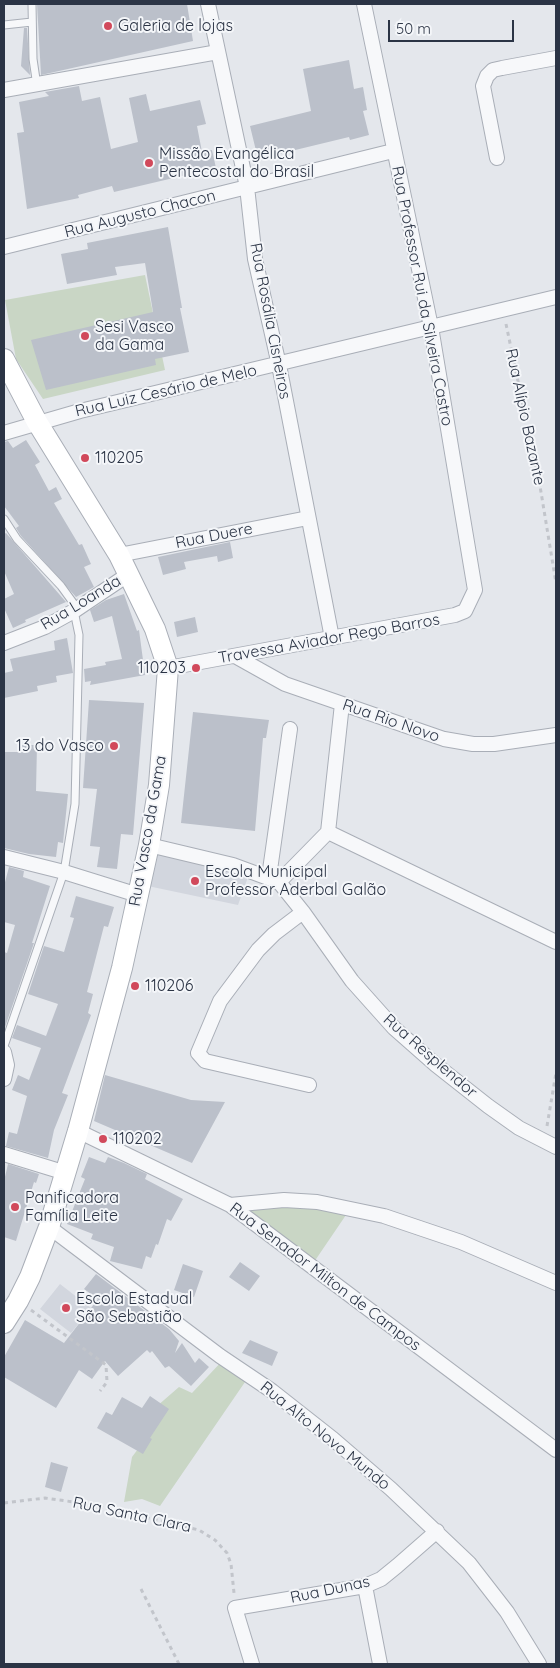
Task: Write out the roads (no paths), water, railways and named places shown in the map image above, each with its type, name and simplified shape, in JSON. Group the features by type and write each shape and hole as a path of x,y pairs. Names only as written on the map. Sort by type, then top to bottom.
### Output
{"main road":[{"name":"Rua Vasco da Gama","path":"4,359 37,422 120,555 155,629 168,668 165,731 149,845 122,968 66,1173 49,1227 18,1301 4,1323"}],"street":[{"name":"Rua Rosália Cisneiros","path":"208,4 246,187 255,259 279,365 332,638"},
{"name":"Rua Professor Rui da Silveira Castro","path":"364,4 431,327 475,590"},
{"path":"4,90 37,86 218,52"},
{"path":"498,158 483,86 487,76 493,70 556,58"},
{"name":"Rua Augusto Chacon","path":"4,247 393,151"},
{"name":"Rua Luiz Cesário de Melo","path":"4,433 37,422 556,297"},
{"name":"Rua Duere","path":"120,555 308,518"},
{"name":"Rua Loanda","path":"4,643 45,627 129,574"},
{"name":"Travessa Aviador Rego Barros","path":"168,668 455,615 465,611 475,590"},
{"name":"Rua Rio Novo","path":"235,656 285,684 444,739 473,744 522,742 556,735"},
{"path":"274,879 328,832 342,704"},
{"path":"274,879 290,729"},
{"path":"328,832 556,942"},
{"path":"149,845 233,865 274,879"},
{"path":"4,857 64,872 138,895"},
{"name":"Rua Resplendor","path":"274,879 303,912 352,981 394,1028 436,1065 488,1106 519,1128 550,1144"},
{"path":"303,912 274,934 258,950 220,1002 199,1047 199,1057 205,1061 238,1070 309,1085"},
{"path":"4,1052 7,1065 4,1079"},
{"name":"Rua Senador Milton de Campos","path":"78,1130 230,1205 556,1450"},
{"path":"4,1154 66,1173"},
{"path":"230,1205 284,1200 317,1202 384,1216 461,1242 556,1283"},
{"name":"Rua Alto Novo Mundo","path":"49,1227 220,1356 272,1391 334,1438 437,1531 469,1563 493,1592 539,1664"},
{"name":"Rua Dunas","path":"247,1663 236,1608 365,1586 380,1579 437,1531"},
{"path":"365,1586 380,1664"}],"lane":[{"path":"32,4 33,59 37,86"},
{"path":"4,25 32,22"},
{"path":"4,518 17,539 61,586 76,609 79,636 75,804 64,872 4,1046"}],"place":[{"name":"Galeria de lojas","path":"108,26"},
{"name":"Missão Evangélica Pentecostal do Brasil","path":"149,163"},
{"name":"Sesi Vasco da Gama","path":"85,336"},
{"name":"110205","path":"85,458"},
{"name":"110203","path":"196,668"},
{"name":"13 do Vasco","path":"114,746"},
{"name":"Escola Municipal Professor Aderbal Galão","path":"195,881"},
{"name":"110206","path":"135,986"},
{"name":"110202","path":"103,1139"},
{"name":"Panificadora Família Leite","path":"15,1207"},
{"name":"Escola Estadual São Sebastião","path":"66,1308"}]}
